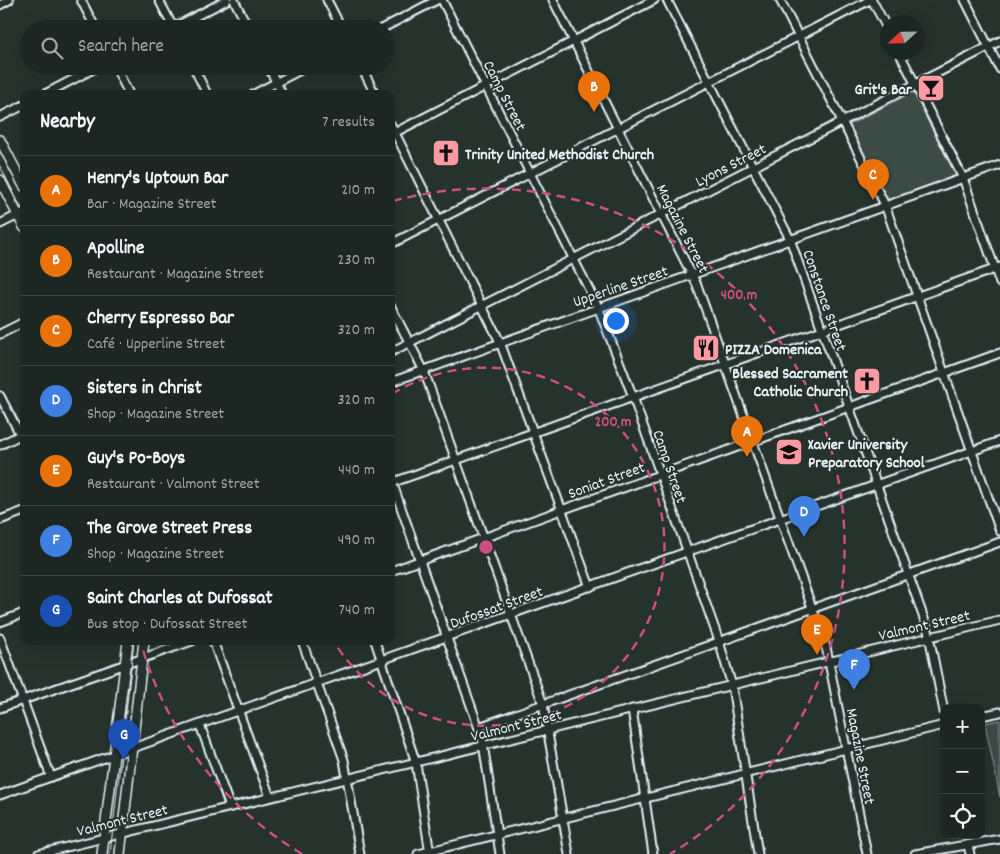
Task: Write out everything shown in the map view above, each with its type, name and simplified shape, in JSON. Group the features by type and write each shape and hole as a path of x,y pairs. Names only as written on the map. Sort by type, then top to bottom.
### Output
{"main road":[{"path":"0,140 20,178"},
{"path":"0,180 20,211"},
{"path":"102,854 128,645"},
{"path":"120,854 144,645"}],"street":[{"path":"81,0 91,20"},
{"path":"159,0 169,20"},
{"path":"189,20 228,0"},
{"path":"234,0 244,20"},
{"path":"327,0 337,20"},
{"path":"395,22 437,0"},
{"name":"Camp Street","path":"442,0 598,307 633,397 719,642 732,686 758,854"},
{"name":"Magazine Street","path":"553,0 692,274 726,364 813,608 829,661 867,854"},
{"path":"395,132 654,0"},
{"name":"Constance Street","path":"667,0 790,239 821,330 878,484 930,637 943,704"},
{"path":"780,0 885,205 1000,531"},
{"path":"395,242 871,0 880,16"},
{"path":"965,0 1000,69"},
{"name":"Lyons Street","path":"395,350 1000,41"},
{"path":"903,60 963,178 998,268 1000,282"},
{"path":"54,90 82,75"},
{"path":"120,75 127,90"},
{"path":"198,75 205,90"},
{"path":"272,75 280,90"},
{"path":"261,90 290,75"},
{"path":"366,75 373,90"},
{"path":"0,117 20,106"},
{"path":"395,137 484,305 500,342 590,587"},
{"name":"Upperline Street","path":"395,381 1000,165"},
{"path":"0,224 20,214"},
{"path":"395,481 998,268"},
{"path":"395,315 424,371 543,704 569,854"},
{"path":"0,334 20,324"},
{"name":"Soniat Street","path":"395,570 1000,353"},
{"path":"0,396 20,431"},
{"path":"0,445 20,435"},
{"name":"Dufossat Street","path":"0,796 1000,441"},
{"path":"395,490 479,727 484,747 500,854"},
{"path":"0,520 20,513"},
{"path":"479,727 1000,542"},
{"path":"0,622 20,615"},
{"name":"Valmont Street","path":"38,854 1000,620"},
{"path":"0,638 51,777"},
{"path":"0,708 181,645"},
{"path":"214,645 270,797"},
{"path":"303,645 344,760 360,854"},
{"path":"376,645 416,763 430,853"},
{"path":"632,710 653,854"},
{"path":"985,715 1000,712"},
{"path":"200,725 230,807"},
{"path":"418,854 430,853 563,816 746,774 940,726"},
{"path":"915,854 1000,840"},
{"path":"968,845 970,854"}],"shaded area":[{"path":"913,92 956,176 888,200 849,125"},
{"path":"1000,720 1000,797 985,723"}],"tram line":[{"path":"0,166 20,205"},
{"path":"110,854 134,645"}],"place":[{"name":"Grit's Bar","path":"931,88"},
{"name":"Apolline","path":"594,112"},
{"name":"Trinity United Methodist Church","path":"446,153"},
{"name":"Cherry Espresso Bar","path":"873,200"},
{"name":"PIZZA Domenica","path":"706,348"},
{"name":"Blessed Sacrament Catholic Church","path":"867,381"},
{"name":"Xavier University Preparatory School","path":"789,452"},
{"name":"Henry's Uptown Bar","path":"747,457"},
{"name":"Sisters in Christ","path":"804,537"},
{"name":"Guy's Po-Boys","path":"817,655"},
{"name":"The Grove Street Press","path":"854,690"},
{"name":"Saint Charles at Dufossat","path":"124,760"}]}
